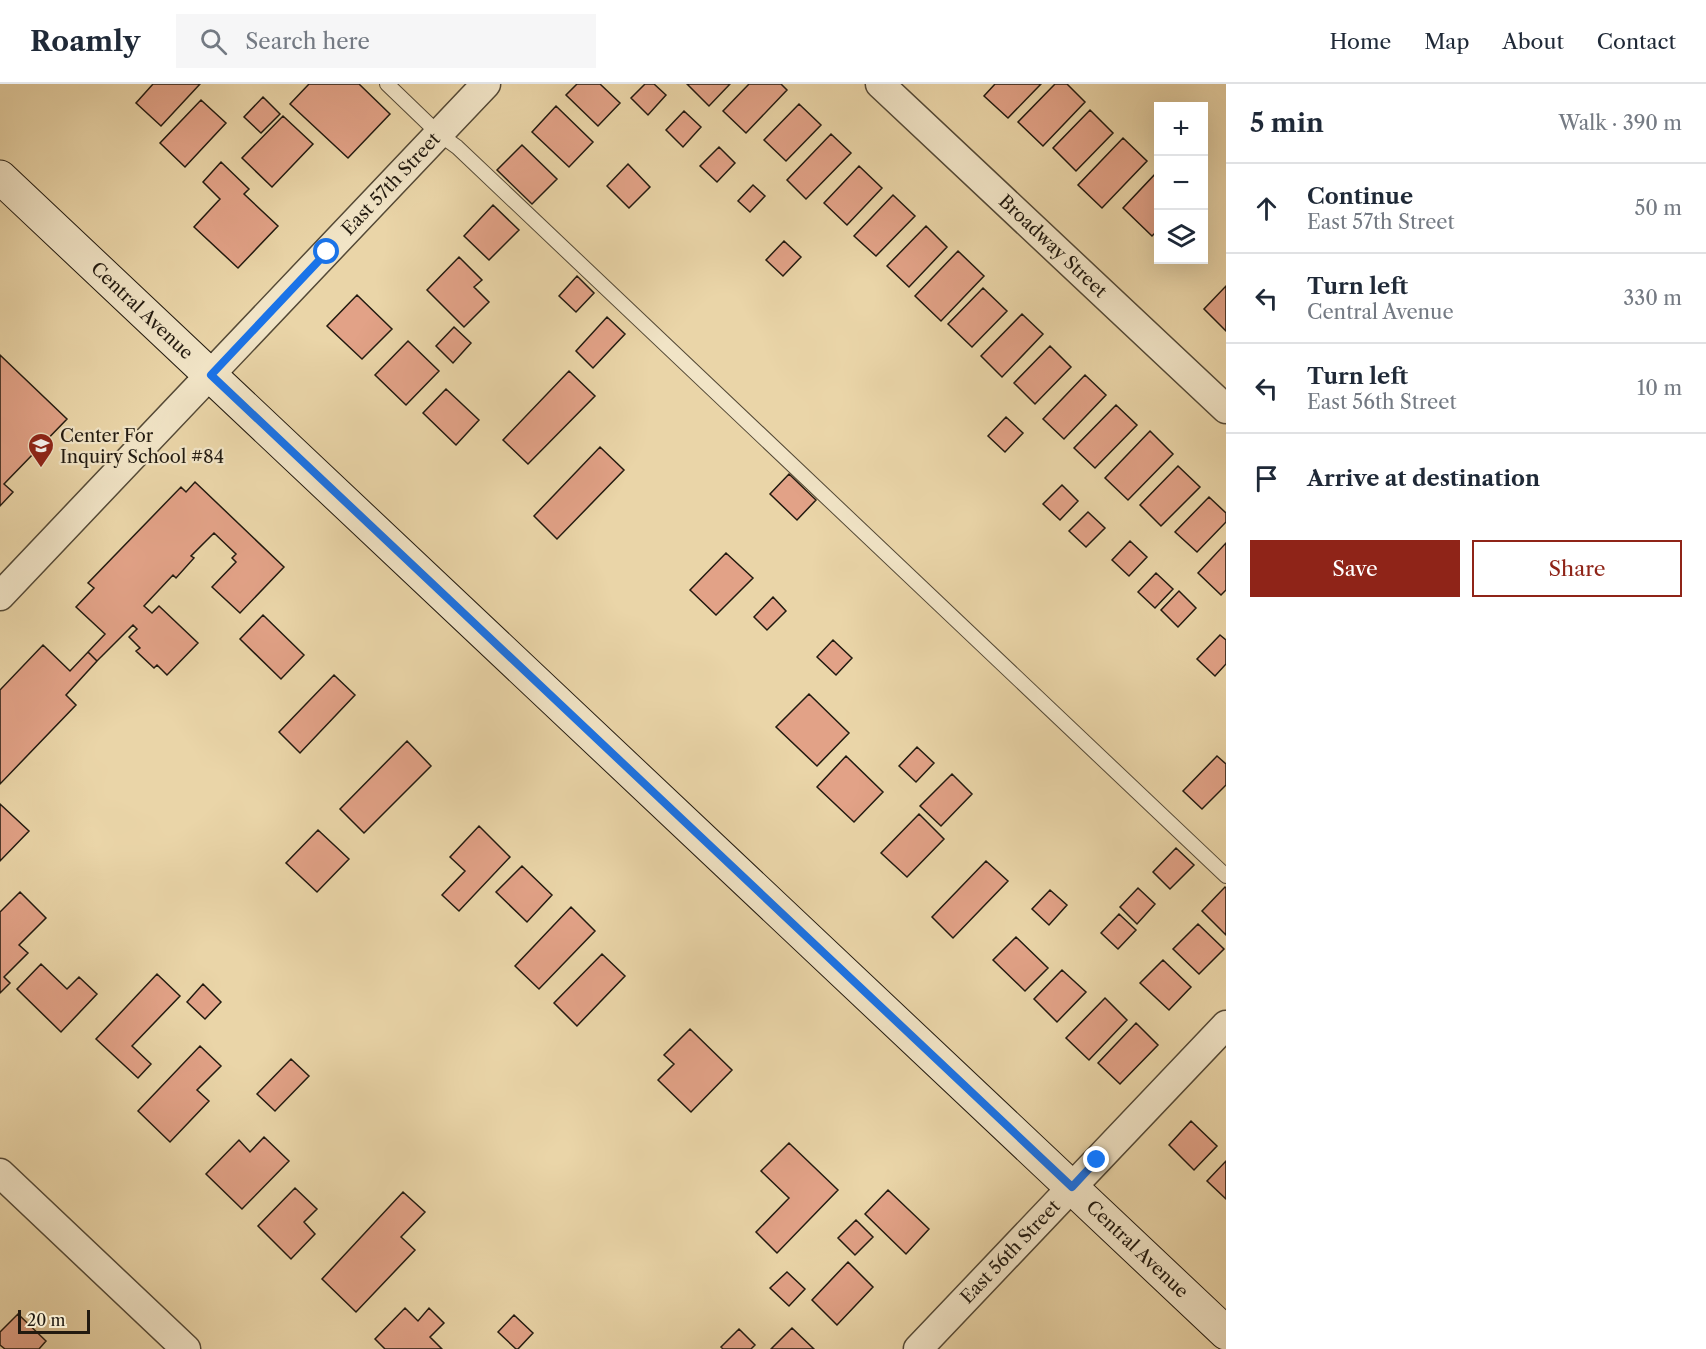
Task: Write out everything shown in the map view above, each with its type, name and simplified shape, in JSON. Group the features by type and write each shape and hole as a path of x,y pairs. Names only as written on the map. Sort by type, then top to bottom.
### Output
{"main road":[{"name":"Central Avenue","path":"0,177 1226,1333"}],"street":[{"name":"East 57th Street","path":"0,596 486,84"},
{"name":"Broadway Street","path":"880,84 1226,409"},
{"name":"East 56th Street","path":"918,1349 1226,1025"},
{"path":"0,1173 186,1349"}],"lane":[{"path":"387,84 439,134 457,147 1226,876"}],"building":[{"path":"153,84 200,84 161,126 136,103"},
{"path":"309,84 359,84 390,114 348,158 290,104"},
{"path":"577,84 600,84 620,103 598,126 566,95"},
{"path":"645,84 654,84 666,95 648,115 631,98"},
{"path":"687,84 730,84 709,106"},
{"path":"749,84 781,84 787,90 746,133 723,111"},
{"path":"995,84 1041,84 1008,118 984,96"},
{"path":"1055,84 1067,84 1085,102 1043,146 1018,122"},
{"path":"263,97 280,114 261,133 244,117"},
{"path":"201,100 226,123 185,167 160,143"},
{"path":"799,104 821,125 786,161 764,140"},
{"path":"556,106 593,142 569,167 532,132"},
{"path":"1090,110 1113,133 1076,171 1053,148"},
{"path":"684,111 701,127 683,147 666,130"},
{"path":"283,116 313,144 272,187 242,158"},
{"path":"831,134 851,153 806,199 787,180"},
{"path":"1123,138 1147,161 1102,208 1078,185"},
{"path":"522,145 557,179 532,204 497,170"},
{"path":"719,147 735,163 717,182 700,166"},
{"path":"221,162 249,189 244,194 278,226 238,268 194,227 220,199 203,182"},
{"path":"628,164 650,187 629,208 607,186"},
{"path":"859,166 882,188 847,225 824,203"},
{"path":"1154,175 1154,234 1152,236 1123,208"},
{"path":"753,185 765,196 750,212 738,201"},
{"path":"893,195 915,216 876,256 854,236"},
{"path":"493,205 519,230 489,260 464,236"},
{"path":"926,226 947,247 909,287 887,266"},
{"path":"784,241 801,257 783,276 766,260"},
{"path":"958,251 984,276 941,321 915,296"},
{"path":"459,257 482,280 474,287 489,302 464,327 427,290"},
{"path":"577,276 594,293 576,312 559,296"},
{"path":"1226,286 1226,331 1204,309"},
{"path":"983,288 1007,311 972,347 948,324"},
{"path":"357,295 392,329 362,359 327,326"},
{"path":"1022,314 1043,334 1002,377 981,356"},
{"path":"607,317 625,334 593,368 576,351"},
{"path":"454,327 471,343 453,363 436,346"},
{"path":"408,341 439,371 406,405 375,375"},
{"path":"1050,346 1071,367 1035,404 1014,383"},
{"path":"0,355 67,419 4,484 13,492 0,506"},
{"path":"569,371 595,396 528,464 503,440"},
{"path":"1085,375 1106,395 1064,439 1043,419"},
{"path":"446,389 479,420 456,445 423,413"},
{"path":"1116,405 1137,425 1095,468 1074,448"},
{"path":"1006,417 1023,433 1005,452 988,436"},
{"path":"1150,431 1173,454 1128,500 1105,478"},
{"path":"600,447 624,470 557,539 534,516"},
{"path":"1178,466 1200,487 1161,526 1140,505"},
{"path":"789,474 816,500 797,520 770,494"},
{"path":"195,482 284,567 240,613 212,587 236,562 232,558 236,554 214,533 191,556 194,558 176,578 173,575 144,606 152,613 159,606 198,643 167,675 157,665 154,668 136,651 140,648 129,637 137,629 133,625 97,661 88,652 105,634 76,607 94,588 88,583 181,487 186,492"},
{"path":"1062,485 1078,501 1060,520 1043,504"},
{"path":"1209,497 1226,513 1226,522 1197,552 1175,532"},
{"path":"1088,512 1105,528 1086,547 1069,531"},
{"path":"1130,541 1147,557 1129,576 1112,560"},
{"path":"1226,543 1226,590 1221,595 1198,573"},
{"path":"726,553 753,578 716,615 690,590"},
{"path":"1156,573 1173,589 1155,608 1138,592"},
{"path":"1179,591 1196,608 1178,627 1161,610"},
{"path":"773,597 786,611 767,630 754,617"},
{"path":"263,615 304,655 281,679 240,639"},
{"path":"1220,635 1226,640 1226,664 1215,676 1197,659"},
{"path":"833,640 852,658 836,675 817,657"},
{"path":"43,645 70,671 88,652 97,661 66,695 76,705 0,784 0,690"},
{"path":"334,675 355,695 300,753 279,732"},
{"path":"809,694 849,733 817,766 776,727"},
{"path":"407,741 431,766 364,833 340,809"},
{"path":"917,747 934,763 916,782 899,766"},
{"path":"846,756 883,792 854,822 817,787"},
{"path":"1217,756 1226,764 1226,785 1202,809 1183,791"},
{"path":"952,774 972,794 941,826 920,806"},
{"path":"0,804 29,831 0,861"},
{"path":"919,814 944,839 907,877 881,853"},
{"path":"479,826 510,857 459,911 442,895 465,871 450,857"},
{"path":"318,830 349,859 317,892 286,863"},
{"path":"1176,848 1194,865 1170,889 1153,872"},
{"path":"986,861 1008,881 953,938 932,917"},
{"path":"522,866 552,895 527,922 496,892"},
{"path":"1138,888 1155,904 1137,924 1120,907"},
{"path":"1226,888 1226,935 1202,911"},
{"path":"1050,890 1067,905 1049,925 1032,909"},
{"path":"20,892 46,918 19,945 28,953 4,977 10,983 0,993 0,912"},
{"path":"571,907 595,931 539,989 515,966"},
{"path":"1119,914 1136,930 1118,949 1101,933"},
{"path":"1198,924 1224,949 1199,974 1173,949"},
{"path":"1016,937 1048,968 1025,991 993,960"},
{"path":"602,954 625,976 577,1026 554,1003"},
{"path":"1163,960 1191,987 1169,1010 1140,983"},
{"path":"41,964 67,989 79,977 97,994 61,1032 17,989"},
{"path":"1062,970 1086,992 1057,1022 1034,999"},
{"path":"157,974 180,996 132,1046 151,1064 138,1078 96,1039"},
{"path":"203,984 221,1002 205,1019 187,1002"},
{"path":"1105,998 1127,1020 1089,1060 1066,1038"},
{"path":"1136,1023 1158,1045 1120,1084 1098,1063"},
{"path":"690,1029 732,1070 691,1112 658,1080 674,1064 664,1055"},
{"path":"200,1046 221,1066 197,1090 209,1101 170,1142 138,1111"},
{"path":"291,1059 309,1076 275,1111 257,1094"},
{"path":"1191,1121 1217,1146 1194,1170 1169,1145"},
{"path":"264,1137 289,1161 242,1209 206,1174 239,1140 250,1152"},
{"path":"789,1143 838,1190 777,1253 756,1232 789,1198 761,1171"},
{"path":"1226,1161 1226,1199 1207,1181"},
{"path":"295,1188 317,1209 304,1222 315,1234 291,1259 258,1226"},
{"path":"888,1190 929,1229 906,1254 865,1214"},
{"path":"403,1192 425,1212 401,1237 415,1250 356,1312 322,1279"},
{"path":"856,1220 873,1237 855,1255 838,1238"},
{"path":"848,1262 873,1287 837,1325 812,1300"},
{"path":"787,1272 805,1289 789,1306 770,1288"},
{"path":"405,1308 418,1321 429,1308 444,1323 430,1337 442,1349 385,1349 375,1339"},
{"path":"18,1314 46,1341 39,1349 5,1349 0,1345 0,1332"},
{"path":"514,1315 533,1333 518,1349 498,1332"},
{"path":"792,1328 814,1349 771,1349"},
{"path":"739,1329 755,1345 751,1349 723,1349 721,1347"}],"place":[{"name":"Center For Inquiry School #84","path":"41,469"}],"route":[{"path":"327,252 211,375 1072,1187 1097,1160"}]}
